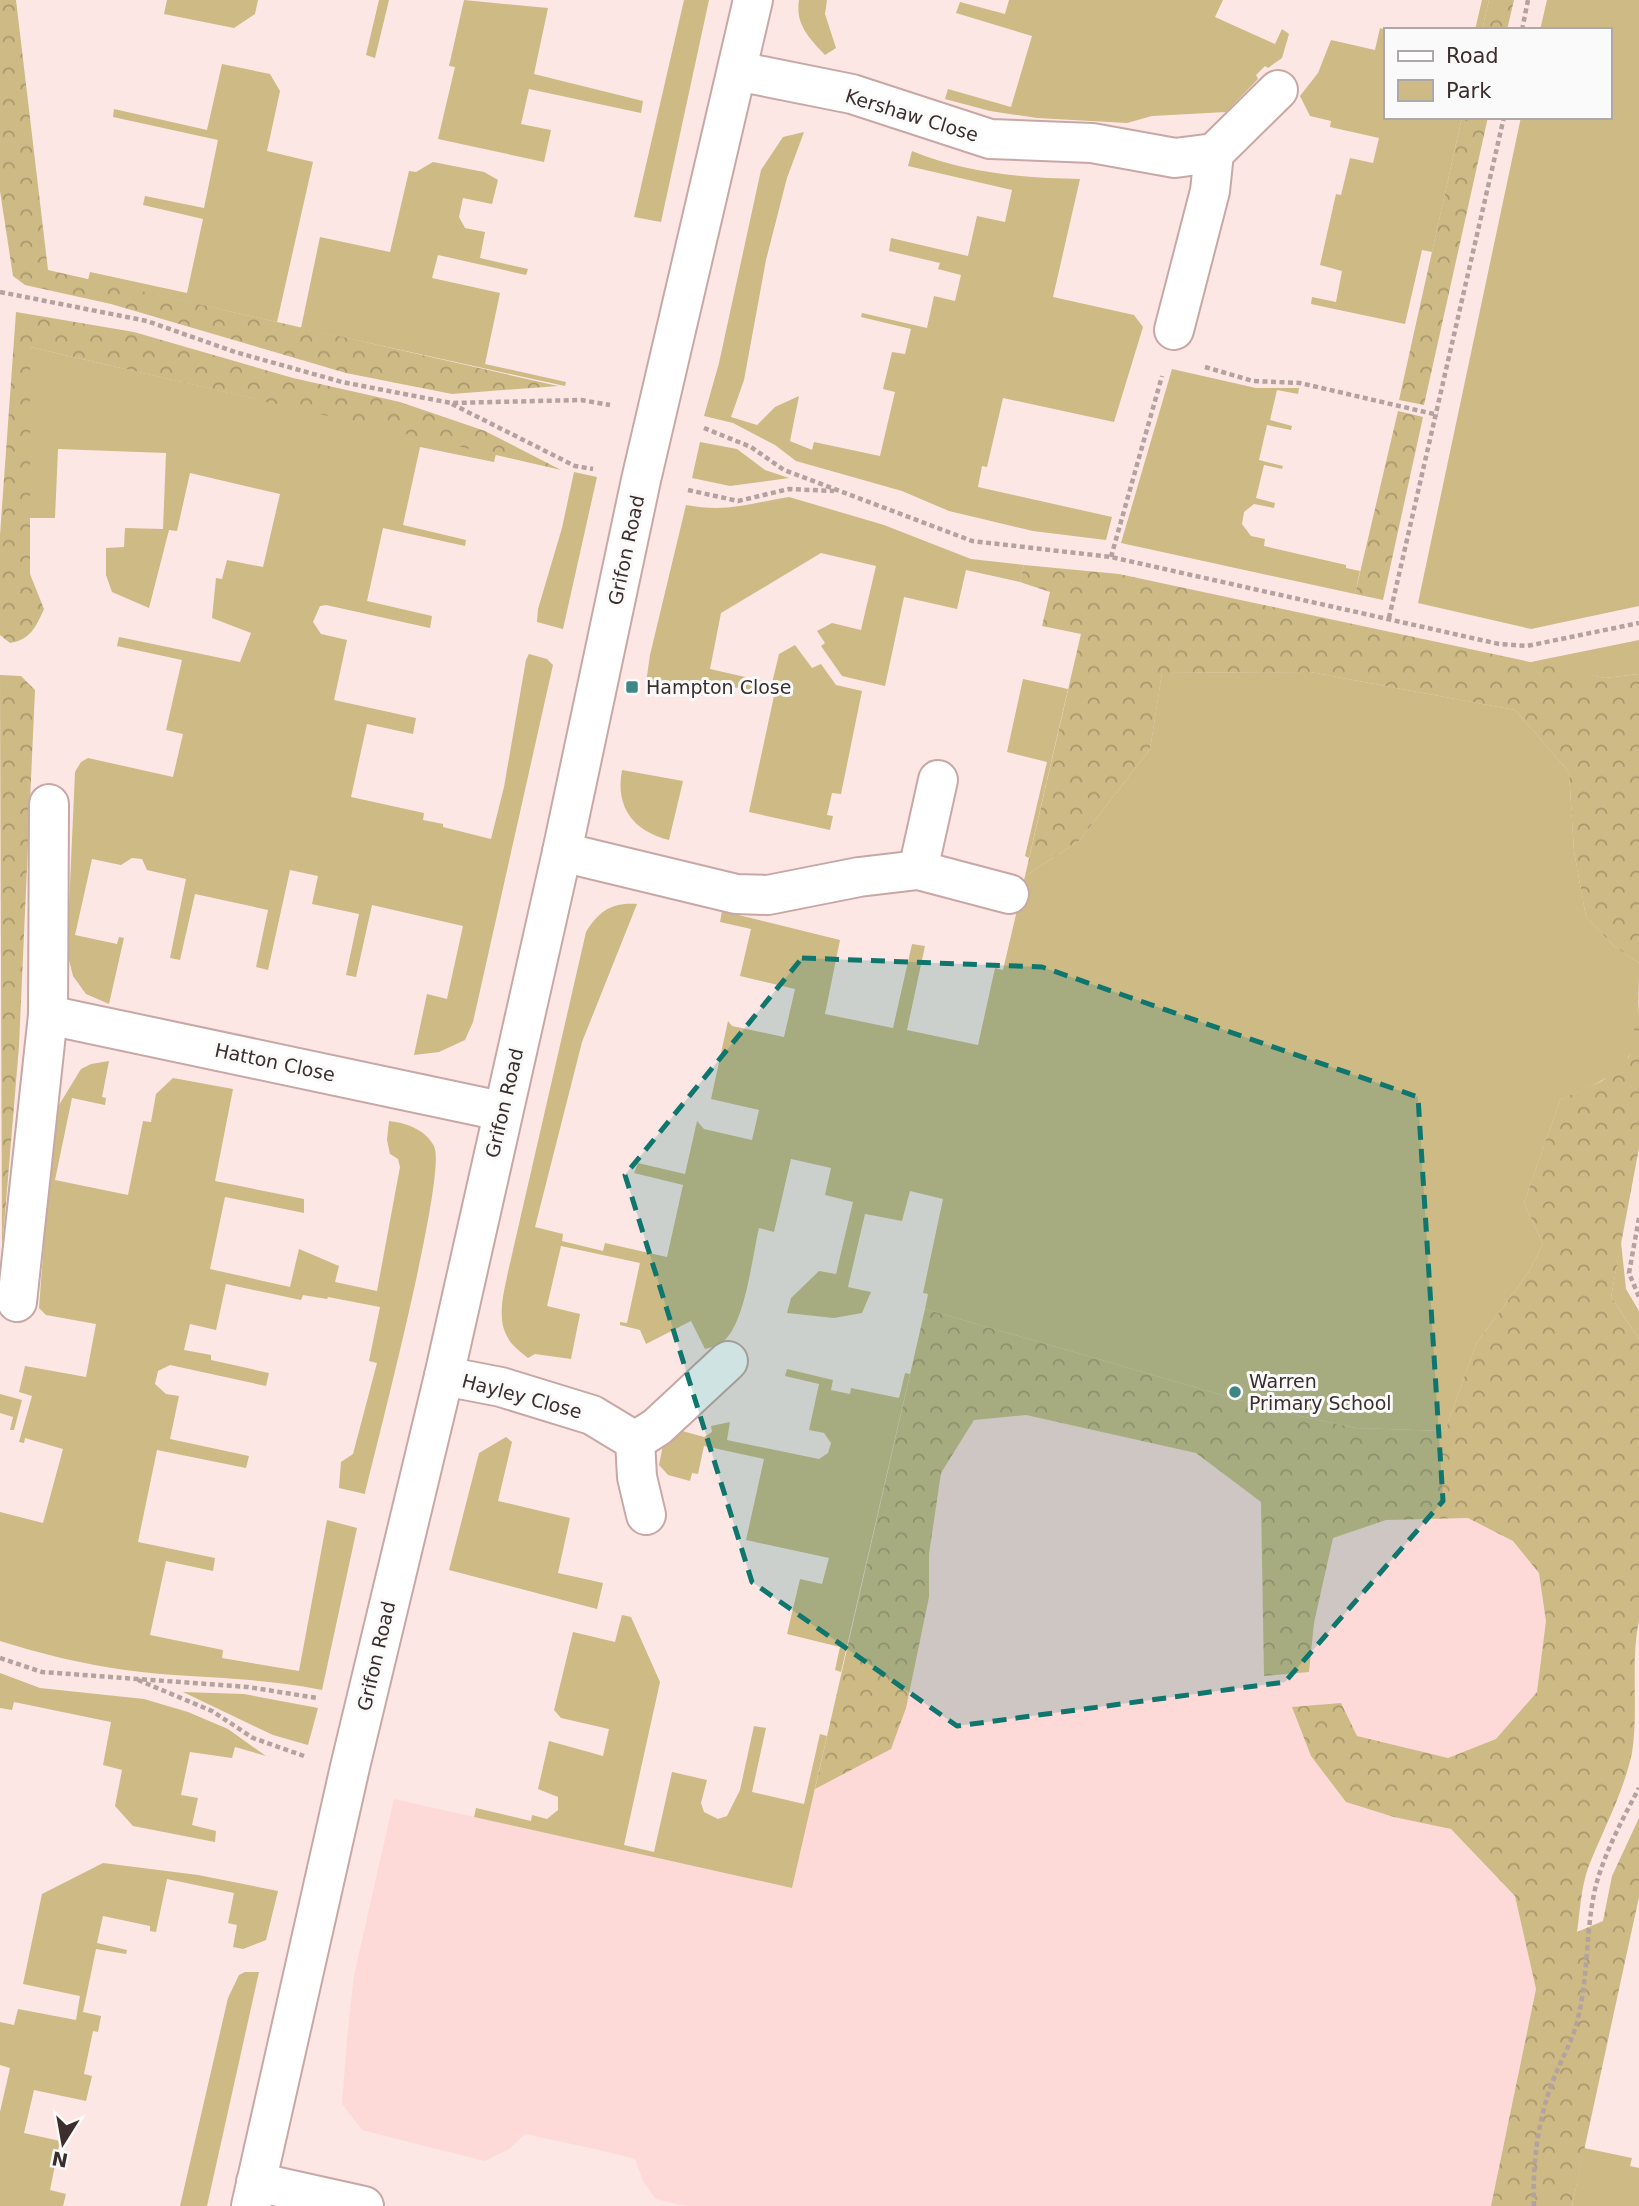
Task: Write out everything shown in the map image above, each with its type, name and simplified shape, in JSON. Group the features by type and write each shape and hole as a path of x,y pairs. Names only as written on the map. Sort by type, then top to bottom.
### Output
{"street":[{"name":"Grifon Road","path":"253,2194 363,1711 444,1376 501,1111 562,852 641,480 754,0"},
{"name":"Kershaw Close","path":"737,71 852,94 990,139 1092,143 1175,158 1214,153"},
{"path":"1171,343 1210,191 1214,153 1278,90"},
{"path":"918,870 938,780"},
{"path":"13,1278 48,1015 49,804"},
{"path":"562,852 736,894 768,895 859,877 918,870 1009,894"},
{"name":"Hatton Close","path":"48,1015 501,1111"},
{"path":"646,1515 636,1477 635,1441 657,1427 728,1361"},
{"name":"Hayley Close","path":"444,1376 501,1387 593,1415 635,1441"},
{"path":"253,2194 364,2206"}],"path":[{"path":"1522,28 1528,0"},
{"path":"1389,618 1438,415 1504,119"},
{"path":"0,292 147,321 234,352 342,382 452,403 575,466 597,470"},
{"path":"1111,557 1171,343 1253,381 1300,383 1438,415"},
{"path":"679,488 738,501 789,489 838,492 972,541 1111,557 1499,644 1527,646 1639,623"},
{"path":"1639,1218 1629,1273 1639,1297"},
{"path":"0,1658 42,1672 248,1687 317,1698 363,1711"},
{"path":"134,1678 212,1712 253,1738 310,1758"},
{"path":"1534,2206 1533,2179 1542,2124 1551,2083 1577,2025 1585,1985 1586,1955 1597,1884 1639,1788"}],"highlighted area":[{"path":"802,958 1042,967 1418,1097 1443,1501 1285,1682 957,1726 752,1582 625,1175"}],"shaded area":[{"name":"Warren Primary School","path":"1089,598 1639,709 1639,1003 1588,1271 1639,1428 1536,1989 1491,2206 686,2206 656,2199 644,2183 635,2159 599,2150 525,2134 509,2149 485,2161 362,2130 342,2104 347,2039 354,1975 394,1799 792,1888"}],"green space":[{"path":"0,0 16,0 48,270 558,386 452,394 346,373 111,304 25,285 13,276 0,191"},
{"path":"167,0 258,0 255,14 234,28 164,14"},
{"path":"379,0 389,0 375,58 366,55"},
{"path":"464,0 548,8 534,74 643,101 641,113 529,89 521,124 551,130 544,162 438,139 455,67 449,66"},
{"path":"684,0 709,0 661,222 634,217"},
{"path":"799,0 827,0 825,14 836,48 825,55 801,23"},
{"path":"1009,0 1223,0 1215,17 1275,44 1282,29 1289,34 1282,58 1268,68 1265,66 1256,75 1258,79 1226,112 1152,116 1127,123 1037,118 990,111 945,99 948,89 1011,107 1032,36 956,13 960,2 1005,14"},
{"path":"1482,0 1489,0 1482,28 1475,28"},
{"path":"1489,0 1514,0 1507,28 1482,28"},
{"path":"1547,0 1639,0 1639,606 1531,629 1418,603 1521,119 1611,119 1611,28 1540,28"},
{"path":"1380,28 1384,29 1384,119 1462,119 1432,252 1422,250 1405,324 1311,304 1312,297 1336,302 1342,271 1320,265 1336,194 1341,195 1350,158 1373,163 1379,138 1330,127 1331,121 1310,116 1300,96 1318,73 1331,40 1375,50"},
{"path":"222,64 270,74 280,91 267,151 313,162 277,322 88,280 90,272 187,293 203,219 143,205 145,196 204,208 218,140 113,117 114,109 207,130"},
{"path":"1462,119 1488,119 1424,405 1399,400"},
{"path":"804,132 787,178 766,260 744,380 731,417 757,425 775,407 799,396 790,441 812,450 814,442 880,456 895,392 883,389 892,352 905,354 911,329 861,317 862,313 927,328 934,296 955,301 961,275 938,269 940,263 889,251 891,238 968,256 977,216 1005,222 1012,190 908,166 912,151 953,165 995,173 1080,179 1053,297 1134,315 1143,327 1114,422 1003,398 987,467 982,466 978,487 1112,517 1106,540 1033,531 949,511 902,491 796,461 775,445 733,423 704,416 719,363 761,170 783,137"},
{"path":"433,162 484,172 498,180 492,204 463,198 459,217 465,228 485,232 480,258 528,269 526,275 438,255 432,278 500,293 485,364 566,382 565,386 301,328 320,237 390,252 409,171 416,172"},
{"path":"16,312 134,332 293,378 400,402 485,431 561,470 30,347 30,574 44,609 32,632 23,639 10,643 0,635 0,535"},
{"path":"30,347 496,454 494,462 420,447 403,525 466,540 465,546 383,528 367,601 432,616 430,628 326,605 320,606 313,622 321,634 347,640 334,700 416,718 413,734 367,724 351,797 424,813 423,820 491,839 504,787 526,660 529,654 547,659 553,665 473,1022 465,1040 439,1052 414,1055 427,994 447,999 463,926 372,905 356,977 346,975 359,914 312,904 318,876 290,870 268,970 256,967 268,910 195,894 180,960 170,958 186,879 147,870 142,859 132,858 121,865 92,859 75,935 117,944 119,937 124,938 109,1004 86,994 73,976 67,952 75,772 81,762 88,758 173,777 183,734 166,730 182,660 117,646 119,637 240,662 251,633 212,618 216,578 222,579 227,560 263,567 280,494 190,473 177,531 169,530 149,608 112,592 106,575 106,548 124,547 125,528 163,529 166,453 58,449 55,518 30,518"},
{"path":"1172,369 1256,388 1299,388 1298,394 1277,390 1270,420 1292,426 1291,430 1267,425 1259,460 1283,466 1282,469 1264,465 1256,498 1275,503 1274,508 1254,504 1244,512 1242,524 1251,536 1265,539 1264,546 1346,565 1346,568 1360,571 1355,594 1121,543"},
{"path":"1398,411 1423,417 1383,600 1355,594"},
{"path":"700,442 737,449 765,470 789,478 730,486 692,478"},
{"path":"574,472 597,477 563,629 537,622 538,609 562,528"},
{"path":"789,497 884,525 971,559 1024,565 1020,582 966,570 957,609 904,597 885,686 842,676 821,646 825,643 817,631 832,623 861,630 876,566 821,553 721,613 710,669 772,683 779,654 795,645 812,668 821,664 836,685 862,691 841,794 832,793 827,815 833,816 830,830 749,812 774,696 706,681 702,696 646,683 650,655 686,505 726,508"},
{"path":"1024,565 1119,574 1605,678 1639,674 1639,963 1614,946 1586,917 1574,851 1569,772 1515,710 1310,672 1162,673 1150,749 1079,841 1025,876 1081,634 1042,626 1050,592 1020,582"},
{"path":"1639,640 1639,674 1605,678 1526,663"},
{"path":"1310,672 1515,710 1569,772 1574,851 1586,917 1614,946 1639,963 1637,1024 1629,1056 1624,1064 1608,1077 1560,1100 1524,1203 1543,1244 1528,1273 1476,1344 1445,1431 1356,1428 1277,1411 925,1309 928,1294 923,1293 943,1199 910,1191 902,1221 865,1214 848,1287 871,1292 862,1313 834,1318 787,1313 791,1298 819,1271 836,1274 853,1202 825,1195 831,1168 791,1159 774,1232 759,1228 743,1303 732,1330 721,1344 705,1349 691,1321 646,1344 640,1330 620,1325 620,1322 627,1323 640,1263 561,1246 547,1306 580,1314 571,1359 535,1354 528,1358 512,1344 502,1322 505,1288 586,932 601,913 613,906 637,904 582,1042 535,1227 563,1234 562,1241 603,1251 605,1243 667,1257 683,1185 634,1173 638,1163 685,1174 697,1121 704,1129 752,1140 759,1110 711,1099 728,1021 732,1026 784,1037 795,989 740,976 751,929 720,922 722,911 840,940 825,1014 893,1028 912,944 925,946 907,1030 978,1045 995,968 1003,970 1025,876 1079,841 1150,749 1162,673"},
{"path":"0,675 21,676 35,690 19,1046 2,1250"},
{"path":"1023,679 1068,689 1029,858 1025,856 1047,762 1007,752"},
{"path":"622,770 683,781 669,840 645,830 629,816 621,795"},
{"path":"1639,1003 1639,1148 1611,1297 1639,1339 1639,1620 1635,1653 1634,1736 1623,1783 1588,1868 1577,1932 1603,1921 1612,1876 1639,1818 1639,1897 1572,2206 1491,2206 1536,1989 1515,1896 1451,1829 1394,1817 1346,1802 1311,1756 1292,1707 1341,1703 1357,1736 1448,1758 1496,1739 1537,1692 1546,1621 1539,1573 1513,1541 1468,1518 1386,1520 1333,1538 1314,1623 1309,1672 1264,1676 1261,1502 1196,1453 1026,1415 974,1420 941,1473 929,1554 929,1597 906,1708 891,1749 815,1789 925,1309 1277,1411 1356,1428 1445,1431 1476,1344 1528,1273 1543,1244 1524,1203 1560,1100 1602,1081 1629,1057"},
{"path":"109,1061 102,1097 106,1098 105,1105 72,1098 55,1180 128,1195 143,1121 151,1122 156,1094 173,1078 233,1089 215,1181 304,1199 304,1213 225,1197 210,1269 290,1287 299,1249 339,1266 335,1282 377,1291 400,1167 398,1159 390,1154 387,1140 389,1121 414,1128 426,1135 434,1146 436,1167 431,1205 365,1494 339,1488 341,1462 353,1454 377,1363 369,1361 380,1307 328,1297 303,1295 301,1300 226,1284 216,1330 190,1324 184,1350 211,1355 211,1360 269,1373 266,1386 170,1365 158,1371 155,1384 166,1394 179,1396 170,1439 249,1456 246,1468 157,1450 138,1542 215,1558 213,1571 166,1561 150,1635 223,1650 222,1658 299,1671 327,1520 357,1528 322,1690 273,1682 125,1670 62,1658 0,1641 0,1512 43,1523 63,1449 25,1438 24,1443 19,1442 32,1396 19,1392 25,1366 86,1377 96,1324 46,1315 39,1308 49,1175 59,1105 81,1069"},
{"path":"1621,1242 1626,1289 1639,1311 1639,1339 1611,1297"},
{"path":"787,1369 833,1380 831,1390 850,1394 851,1388 899,1398 905,1373 910,1374 841,1672 835,1670 840,1647 787,1634 800,1579 822,1584 829,1558 746,1540 764,1459 704,1446 698,1474 692,1473 690,1481 668,1475 659,1465 664,1440 675,1429 704,1437 712,1432 711,1426 730,1422 727,1440 819,1459 828,1453 831,1443 824,1433 809,1430 819,1384 785,1376"},
{"path":"0,1394 22,1400 14,1430 10,1430 13,1417 0,1413"},
{"path":"506,1437 512,1442 498,1501 570,1518 558,1573 603,1583 597,1609 449,1570 479,1453"},
{"path":"622,1615 631,1617 660,1682 624,1845 654,1852 672,1772 707,1780 701,1803 704,1812 718,1819 727,1816 740,1790 754,1726 766,1728 752,1792 804,1804 820,1734 827,1736 792,1888 474,1817 476,1808 531,1821 532,1815 547,1819 558,1810 558,1797 538,1789 549,1741 603,1756 609,1729 561,1718 554,1710 573,1632 615,1642"},
{"path":"0,1673 40,1688 144,1699 188,1712 228,1729 266,1756 235,1747 232,1758 190,1752 181,1795 198,1798 192,1825 216,1831 215,1842 133,1826 115,1806 122,1770 103,1765 111,1722 14,1702 12,1710 0,1708"},
{"path":"183,1692 244,1694 318,1708 308,1745 273,1735"},
{"path":"103,1863 198,1875 278,1891 266,1940 243,1949 233,1947 237,1925 228,1923 234,1893 167,1879 156,1932 150,1931 150,1926 103,1916 97,1943 127,1950 126,1954 96,1949 83,2012 101,2016 98,2032 93,2031 84,2074 92,2076 86,2101 34,2090 24,2133 60,2141 50,2190 66,2194 63,2206 0,2206 0,2112 10,2068 0,2065 0,2022 14,2025 18,2009 76,2020 80,1996 23,1984 42,1894"},
{"path":"259,1972 207,2206 180,2206 228,1998 239,1975"},
{"path":"1584,2148 1632,2158 1630,2166 1639,2168 1639,2206 1572,2206"}],"place":[{"name":"Hampton Close","path":"632,687"},
{"name":"Warren Primary School","path":"1235,1392"}]}
